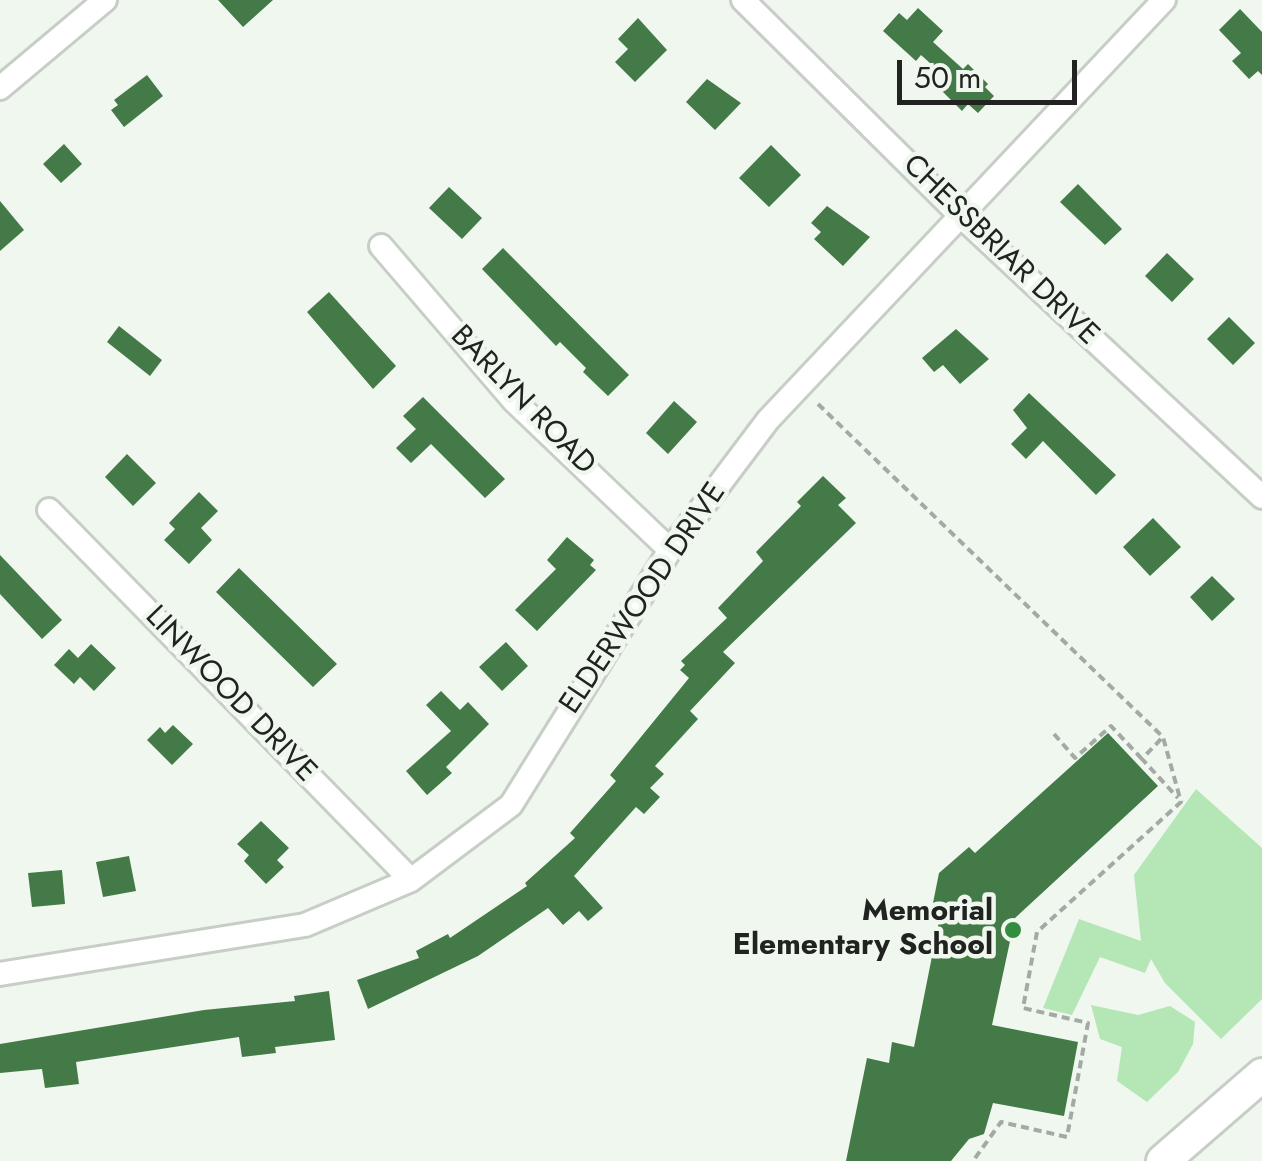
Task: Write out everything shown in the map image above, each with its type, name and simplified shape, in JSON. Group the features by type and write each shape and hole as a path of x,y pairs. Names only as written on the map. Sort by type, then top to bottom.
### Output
{"main road":[{"path":"1163,1161 1262,1075"}],"street":[{"path":"0,88 104,0"},
{"name":"CHESSBRIAR DRIVE","path":"742,0 962,217 1262,497"},
{"name":"ELDERWOOD DRIVE","path":"0,974 306,925 411,880 511,805 670,550 768,420 1164,0"},
{"name":"BARLYN ROAD","path":"381,246 514,401 670,550"},
{"name":"LINWOOD DRIVE","path":"49,510 411,880"}],"path":[{"path":"800,386 1163,737 1181,802"},
{"path":"1054,734 1074,758 1111,726 1181,802"},
{"path":"1142,758 1163,737"},
{"path":"973,1161 1000,1122 1067,1136 1088,1023 1023,1008 1037,932 1181,802"}],"green space":[{"path":"1196,789 1262,848 1262,999 1221,1039 1165,983 1151,959 1145,973 1100,957 1072,1015 1043,1008 1079,919 1141,941 1134,875"},
{"path":"1091,1005 1138,1015 1170,1006 1195,1022 1193,1044 1178,1072 1147,1102 1117,1081 1122,1047 1100,1039"}],"building":[{"path":"218,0 273,0 243,27"},
{"path":"918,8 943,31 933,42 963,69 968,64 988,84 985,87 994,96 978,113 968,104 962,111 942,91 951,82 921,55 916,61 883,31 899,13 907,20"},
{"path":"1240,9 1262,32 1262,75 1258,71 1249,79 1232,61 1241,53 1219,30"},
{"path":"638,18 667,50 635,82 615,62 628,49 618,39"},
{"path":"147,75 163,96 124,127 111,110 118,105 114,100"},
{"path":"707,79 741,103 715,130 686,102"},
{"path":"64,144 82,164 61,183 43,164"},
{"path":"771,145 801,175 769,207 739,178"},
{"path":"1078,184 1122,229 1105,245 1060,202"},
{"path":"449,187 482,218 462,239 429,208"},
{"path":"0,201 24,230 0,251"},
{"path":"827,206 870,237 843,266 814,239 821,232 811,223"},
{"path":"503,248 629,375 608,396 583,372 586,368 560,342 556,346 482,269"},
{"path":"1167,253 1194,279 1172,302 1145,276"},
{"path":"329,292 396,366 373,389 307,312"},
{"path":"1229,317 1255,343 1233,365 1207,339"},
{"path":"119,326 162,360 150,376 107,342"},
{"path":"956,329 989,359 960,384 943,365 934,372 922,358"},
{"path":"1029,393 1116,475 1096,495 1043,441 1026,459 1011,444 1027,428 1013,410"},
{"path":"423,397 505,479 485,498 431,444 411,463 396,448 416,429 403,416"},
{"path":"674,401 697,422 668,454 646,433"},
{"path":"127,454 156,483 133,506 105,477"},
{"path":"823,476 846,498 838,505 856,523 723,652 735,663 690,711 698,719 655,766 664,774 650,788 660,797 644,814 636,807 574,876 603,908 588,921 579,911 563,925 548,908 478,956 368,1009 357,980 419,958 416,951 448,934 450,938 527,886 525,883 575,838 570,833 616,781 610,775 689,678 680,670 685,665 681,661 727,618 718,608 763,561 756,552 801,506 797,502"},
{"path":"199,492 218,511 201,528 212,540 189,564 164,540 175,529 169,523"},
{"path":"1153,518 1181,547 1150,576 1123,547"},
{"path":"567,537 594,560 590,565 596,570 537,631 515,610 556,569 547,560"},
{"path":"0,555 62,620 42,639 0,594"},
{"path":"239,568 337,664 313,687 216,592"},
{"path":"1212,576 1235,599 1212,621 1190,597"},
{"path":"506,642 528,666 502,691 479,667"},
{"path":"91,644 116,668 94,691 80,677 74,684 54,665 69,649 78,658"},
{"path":"441,691 460,710 468,702 489,724 446,767 452,773 427,795 406,771 451,731 426,705"},
{"path":"173,725 193,744 172,765 147,740 160,727 165,733"},
{"name":"Memorial Elementary School","path":"1108,733 1158,786 1015,918 992,1025 1078,1042 1064,1116 993,1103 984,1134 969,1139 951,1161 846,1161 867,1058 889,1063 892,1042 914,1047 942,906 933,903 939,873 969,847 975,853"},
{"path":"261,821 289,848 277,860 284,867 266,884 244,861 249,855 237,844"},
{"path":"129,856 136,891 103,897 96,862"},
{"path":"62,870 65,904 32,907 28,873"},
{"path":"329,991 335,1040 275,1047 276,1053 242,1057 239,1037 76,1062 79,1084 45,1088 42,1069 0,1073 0,1044 204,1010 295,1001 294,996"}],"place":[{"name":"Memorial Elementary School","path":"1013,930"}]}
